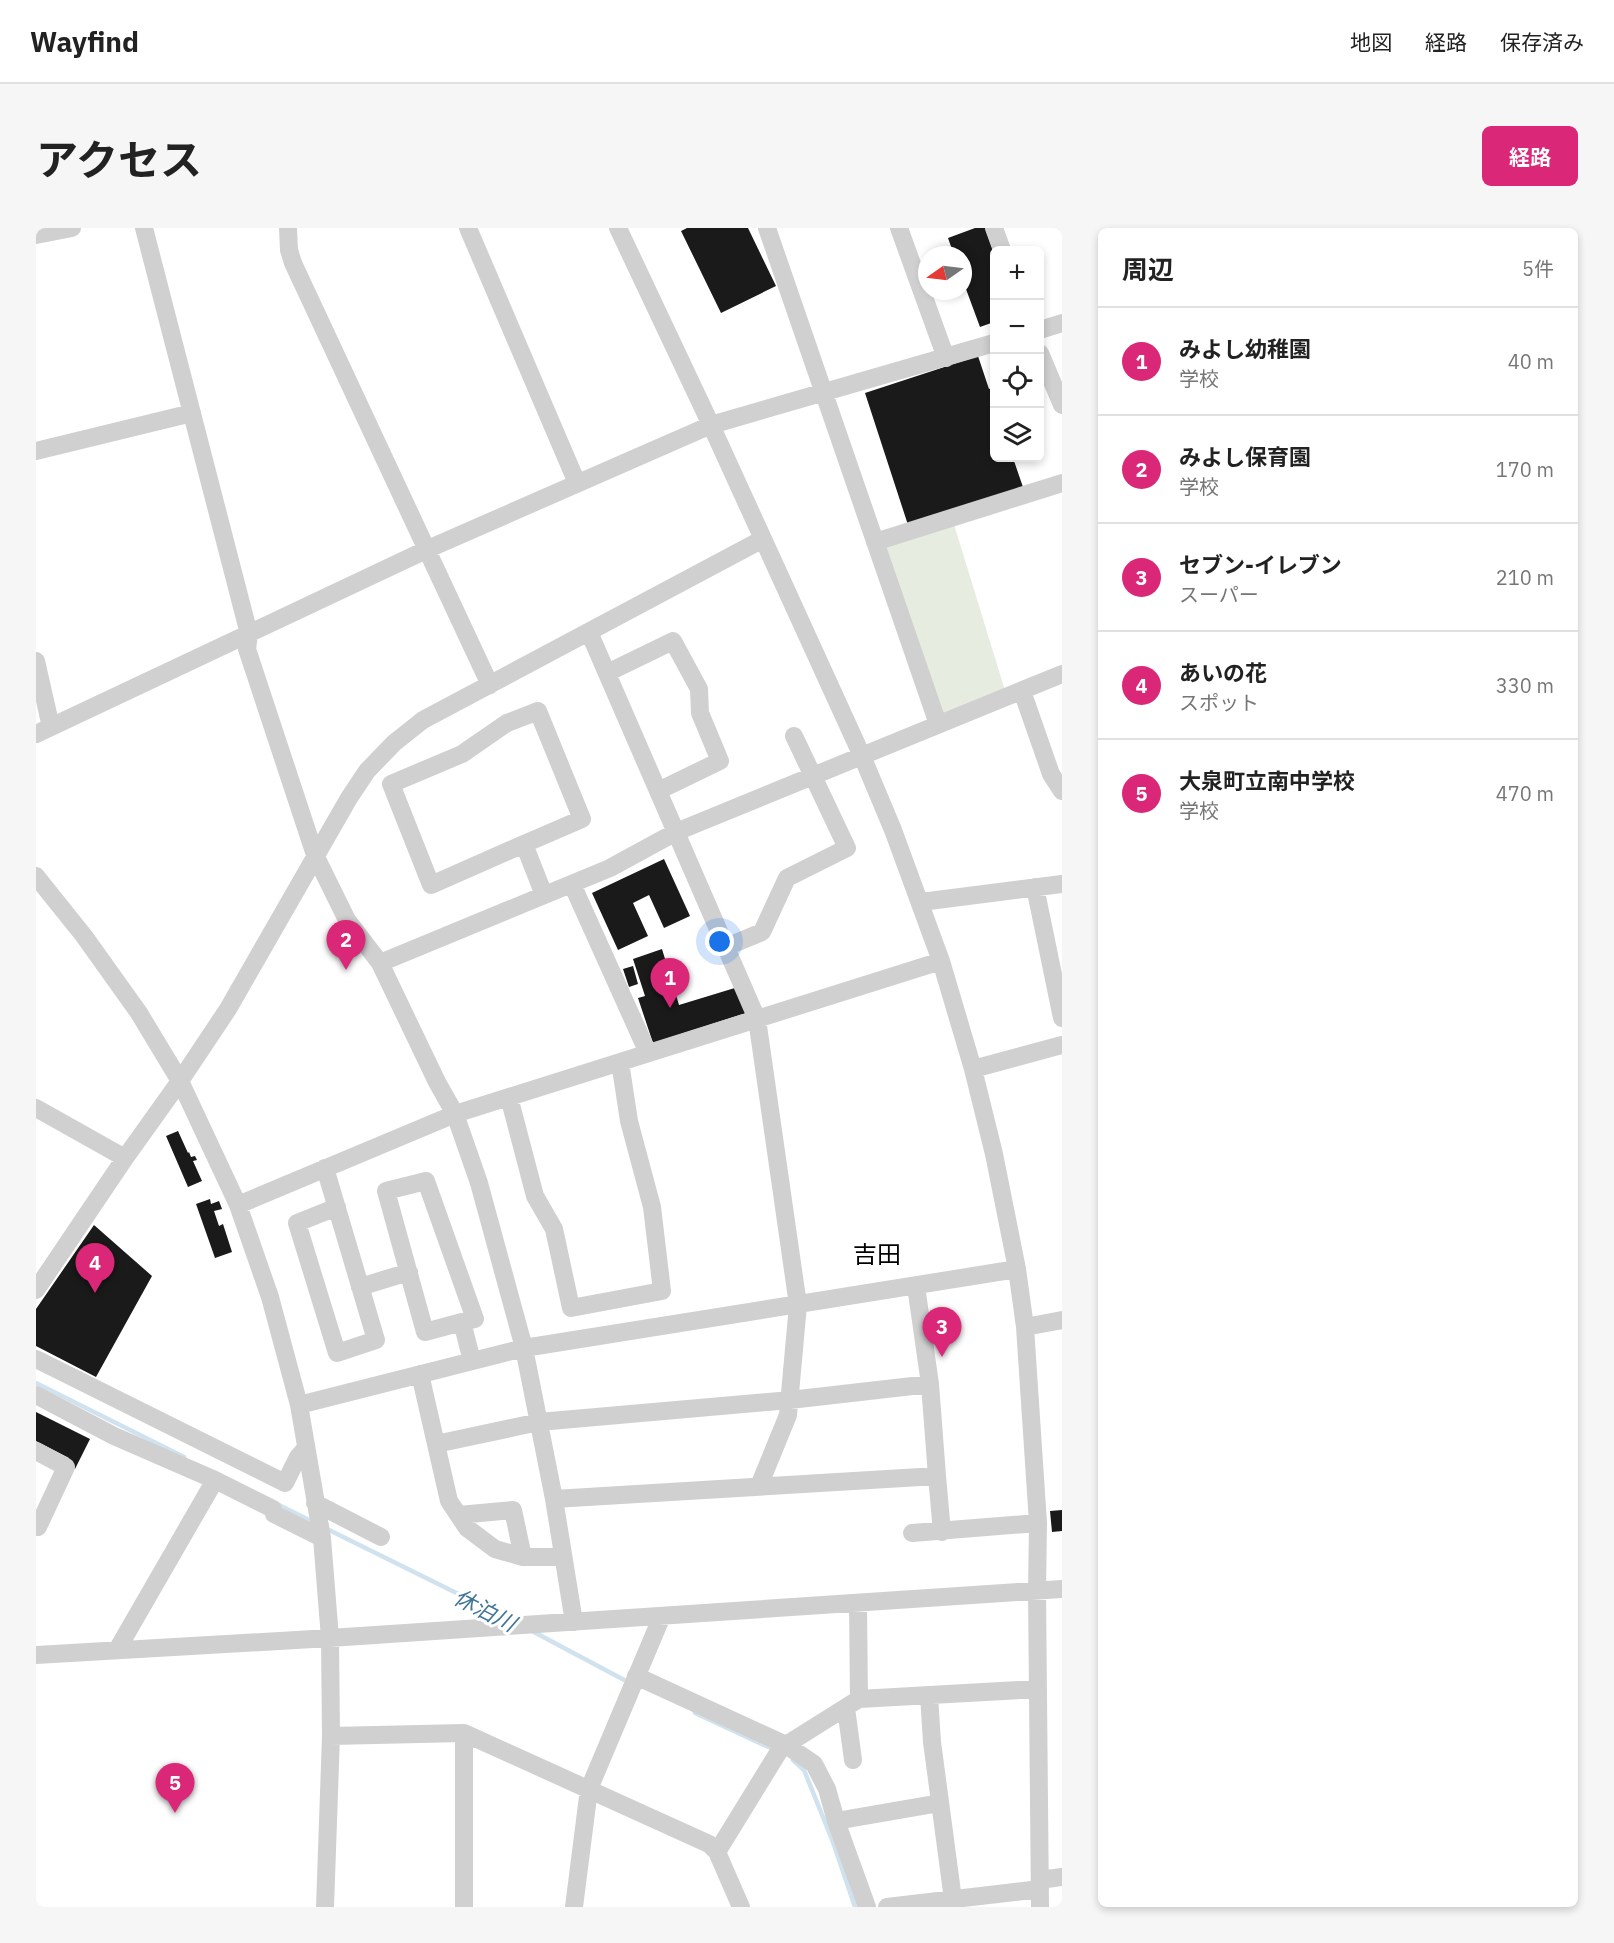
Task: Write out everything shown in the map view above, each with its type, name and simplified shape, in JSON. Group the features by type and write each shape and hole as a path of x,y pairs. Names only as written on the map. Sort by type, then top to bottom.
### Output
{"street":[{"path":"36,235 72,228"},
{"path":"144,228 249,633 247,649 315,855 347,920 380,963 436,1082 455,1114 478,1183 524,1348 554,1499 574,1622"},
{"path":"288,228 289,249 293,263 490,685"},
{"path":"468,228 577,483"},
{"path":"618,228 711,424 862,756 921,902 973,1069 994,1154 1017,1269 1025,1327 1038,1523 1040,1892"},
{"path":"767,228 938,724"},
{"path":"899,228 946,358"},
{"path":"994,228 1001,246"},
{"path":"1044,329 1062,323"},
{"path":"36,661 44,731 428,549 711,424 990,344"},
{"path":"1040,354 1062,405"},
{"path":"36,451 192,413"},
{"path":"875,542 1062,483"},
{"path":"36,1290 180,1081 246,978 315,855 368,771 394,743 423,720 763,539"},
{"path":"589,633 757,1019 798,1305 788,1415 759,1486"},
{"path":"607,673 673,641 699,689 700,713 720,761 658,791"},
{"path":"380,963 610,868 676,832 1062,674"},
{"path":"1022,691 1051,774 1062,791"},
{"path":"538,711 582,819 524,844 431,885 391,784 462,754 507,723 538,711"},
{"path":"726,946 762,932 787,878 847,848 794,736"},
{"path":"524,844 544,895"},
{"path":"36,876 84,936 132,1004 180,1081 238,1205 270,1297 299,1405 321,1534 330,1638 331,1736 325,1907"},
{"path":"572,884 648,1053"},
{"path":"921,902 1062,884"},
{"path":"1035,888 1062,1018"},
{"path":"238,1205 455,1114 941,961"},
{"path":"973,1069 1062,1045"},
{"path":"508,1097 536,1196 554,1228 571,1308 662,1291 652,1207 629,1122 620,1062"},
{"path":"36,1107 125,1158"},
{"path":"325,1168 376,1340 337,1353 297,1223 336,1207"},
{"path":"426,1181 475,1319 462,1322 425,1332 386,1191 426,1181"},
{"path":"299,1405 524,1348 1017,1269"},
{"path":"360,1287 409,1272"},
{"path":"916,1286 930,1384 942,1532"},
{"path":"1025,1327 1062,1320"},
{"path":"462,1322 472,1361"},
{"path":"36,1359 285,1483 298,1457 306,1448"},
{"path":"420,1374 449,1501 467,1528 495,1549 522,1557 563,1557"},
{"path":"436,1444 539,1422 790,1400 930,1384"},
{"path":"36,1395 114,1436 215,1480 273,1509 274,1514 321,1534"},
{"path":"36,1451 66,1467 38,1527"},
{"path":"554,1499 937,1476"},
{"path":"117,1650 215,1480"},
{"path":"316,1506 381,1537"},
{"path":"459,1515 513,1510 522,1557"},
{"path":"912,1533 1038,1523"},
{"path":"36,1655 330,1638 1062,1589"},
{"path":"853,1760 852,1703 858,1603"},
{"path":"574,1907 589,1789 662,1616"},
{"path":"633,1684 779,1752 814,1764 827,1789 867,1907"},
{"path":"717,1852 779,1752 852,1703 929,1695 1038,1689"},
{"path":"929,1695 932,1742 953,1903"},
{"path":"331,1736 464,1733 709,1845 717,1852 741,1907"},
{"path":"464,1733 464,1907"},
{"path":"836,1821 940,1803"},
{"path":"887,1907 953,1903 1040,1892 1062,1877"}],"shaded area":[{"path":"952,518 1007,697 938,724 875,542"}],"building":[{"path":"687,228 748,228 776,286 721,313 681,231"},
{"path":"975,228 985,228 991,246 990,323 980,327 970,300 972,300 972,246 951,246 948,238"},
{"path":"978,356 990,389 990,462 1014,462 1024,490 909,528 865,393"},
{"path":"664,859 690,916 664,928 649,895 633,903 648,936 618,950 592,893"},
{"path":"662,949 679,1005 738,987 746,1013 653,1043 638,998 645,996 633,959"},
{"path":"633,966 638,984 629,987 623,969"},
{"path":"178,1131 188,1153 191,1157 195,1156 197,1160 193,1161 202,1181 188,1187 166,1136"},
{"path":"210,1199 211,1204 219,1201 222,1209 214,1211 219,1226 223,1224 232,1252 215,1258 196,1204"},
{"path":"94,1225 152,1276 96,1377 36,1346 36,1309"},
{"path":"36,1412 90,1439 75,1469 65,1464 69,1458 36,1441"},
{"path":"1062,1510 1062,1531 1052,1532 1050,1511"}],"waterway":[{"name":"休泊川","path":"36,1383 184,1457"},
{"name":"休泊川","path":"277,1504 315,1523"},
{"name":"休泊川","path":"325,1528 509,1619"},
{"name":"休泊川","path":"532,1631 628,1682"},
{"name":"休泊川","path":"695,1713 775,1750"},
{"name":"休泊川","path":"793,1760 804,1770 833,1842 855,1907"}],"place":[{"name":"みよし保育園","path":"346,970"},
{"name":"みよし幼稚園","path":"670,1008"},
{"name":"あいの花","path":"95,1293"},
{"name":"セブン-イレブン","path":"942,1357"},
{"name":"大泉町立南中学校","path":"175,1813"}],"district":[{"name":"吉田","path":"877,1255"}]}
